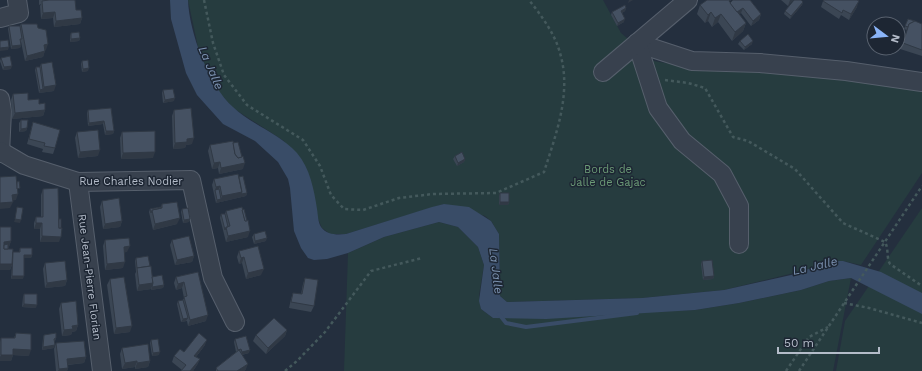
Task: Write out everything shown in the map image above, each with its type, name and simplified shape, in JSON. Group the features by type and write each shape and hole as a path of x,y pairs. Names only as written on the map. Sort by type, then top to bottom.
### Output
{"street":[{"path":"0,18 19,13 17,0"},
{"path":"603,72 688,0"},
{"path":"636,43 658,108 682,141 722,174 739,206 739,244"},
{"path":"636,43 692,61 760,63 846,70 922,82"},
{"path":"0,99 2,111 0,152"},
{"name":"Rue Charles Nodier","path":"0,152 24,165 78,182 191,180 213,278 235,322"},
{"name":"Rue Jean-Pierre Florian","path":"78,182 102,371"}],"path":[{"path":"204,0 213,43 224,75 246,105 303,140 320,166 331,194 344,209 364,210 399,198 433,194 496,193 544,172 557,131 565,85 560,52 543,18 529,0"},
{"path":"649,79 688,83 705,88 733,137 748,141 795,169 843,223 885,242 887,246 887,259 890,264 922,286"},
{"path":"800,371 922,186"},
{"path":"285,371 297,361 325,332 371,271 422,258"},
{"path":"844,303 922,323"},
{"path":"786,371 809,337 829,326"}],"green space":[{"name":"Bords de Jalle de Gajac","path":"188,0 603,0 621,33 654,61 699,69 756,67 922,88 922,173 861,265 843,261 724,290 642,298 507,302 500,296 499,234 491,221 485,216 444,204 346,234 330,234 322,228 284,141 233,108 217,90 206,69 198,47"},
{"path":"922,208 922,371 836,371 845,321"},
{"path":"439,222 458,227 478,247 484,265 479,295 481,309 493,318 695,310 739,303 801,290 829,281 851,278 833,371 344,371 348,253 384,237"}],"water":[{"path":"170,0 188,0 189,13 196,42 208,72 224,98 240,113 274,134 297,153 305,165 311,180 320,225 326,232 346,234 444,204 469,207 491,221 499,234 500,296 507,302 642,298 724,290 791,275 832,261 843,261 881,272 922,293 922,314 851,278 829,281 801,290 739,303 695,310 546,319 493,318 481,309 479,301 484,265 478,247 458,227 439,222 384,237 348,253 327,259 314,260 308,258 301,248 294,231 288,179 278,162 255,141 223,124 197,95 186,73 171,19"}],"building":[{"path":"75,0 76,10 81,10 82,18 56,21 55,12 43,13 42,1"},
{"path":"707,0 731,0 729,1 746,23 735,32 721,14 715,18 711,12 708,15 700,5"},
{"path":"733,0 750,0 761,14 753,21 743,8 737,12 730,3"},
{"path":"794,0 801,0 803,2 791,16 785,11"},
{"path":"823,1 859,1 851,14 843,10 842,13"},
{"path":"625,5 626,8 621,11 625,19 618,23 612,12"},
{"path":"908,19 915,21 909,24 908,27 906,26"},
{"path":"915,21 922,24 922,50 906,44 906,34 909,24"},
{"path":"21,24 37,24 38,28 46,30 48,44 44,45 45,51 27,56"},
{"path":"9,26 20,26 22,39 20,39 21,45 12,46"},
{"path":"79,32 80,38 71,39 71,33"},
{"path":"748,34 753,41 745,47 740,41"},
{"path":"8,40 9,47 0,48 0,41"},
{"path":"10,56 12,66 4,67 1,58"},
{"path":"88,60 89,68 83,69 82,61"},
{"path":"52,62 56,85 44,87 41,64"},
{"path":"36,67 40,67 43,89 40,90"},
{"path":"173,89 175,98 165,100 163,90"},
{"path":"28,93 28,100 39,99 39,104 45,103 45,110 15,113 13,94"},
{"path":"111,108 114,131 106,131 104,121 89,123 88,110"},
{"path":"191,108 194,138 187,139 187,142 175,143 174,110"},
{"path":"21,120 28,120 27,128 21,129"},
{"path":"33,122 60,130 55,148 44,146 45,143 29,139"},
{"path":"98,130 100,150 80,152 77,132"},
{"path":"155,131 155,152 123,153 122,132"},
{"path":"233,141 235,154 238,158 243,156 245,163 221,168 220,162 214,163 210,145"},
{"path":"238,142 242,157 238,158 235,154 233,143"},
{"path":"462,152 465,159 458,163 455,156"},
{"path":"238,174 242,192 222,196 220,186 216,187 214,179"},
{"path":"16,176 18,194 12,195 13,202 0,203 0,177"},
{"path":"243,176 247,193 241,194 242,192 239,177"},
{"path":"19,181 20,188 17,189 17,182"},
{"path":"58,188 59,228 62,228 61,237 42,236 42,223 36,223 36,217 43,217 43,189"},
{"path":"219,189 221,199 217,200 215,190"},
{"path":"500,193 509,193 509,202 500,202"},
{"path":"119,198 122,221 105,224 102,201"},
{"path":"177,202 180,218 155,224 152,210 162,208 162,204"},
{"path":"17,207 23,208 21,220 15,219"},
{"path":"161,207 152,210 151,213 150,209"},
{"path":"242,207 245,221 248,220 250,231 228,236 226,227 230,226 226,211"},
{"path":"188,208 190,219 184,220 182,209"},
{"path":"244,209 247,221 245,221 242,210"},
{"path":"221,214 225,214 228,227 226,227 225,230"},
{"path":"59,219 61,219 61,228 59,228"},
{"path":"0,227 11,227 11,241 4,242 4,249 13,249 12,264 0,264"},
{"path":"265,231 267,238 255,241 254,234"},
{"path":"189,236 194,256 177,260 172,240"},
{"path":"129,238 130,246 124,247 125,262 107,264 105,240"},
{"path":"8,244 8,249 4,249 4,245"},
{"path":"258,246 264,269 248,273 244,257 241,258 239,251"},
{"path":"20,248 32,248 32,255 24,255 24,276 12,276 13,252 20,252"},
{"path":"148,256 150,266 137,268 136,258"},
{"path":"712,260 714,276 704,277 702,261"},
{"path":"65,261 67,280 47,283 45,263"},
{"path":"151,266 153,283 139,285 137,268"},
{"path":"198,272 208,315 190,320 184,297 187,296 184,282 178,284 176,277"},
{"path":"162,275 164,285 152,287 152,277"},
{"path":"124,277 132,326 116,328 110,279"},
{"path":"305,278 318,280 314,306 291,302 293,293 302,294"},
{"path":"24,294 37,294 37,305 24,304"},
{"path":"183,300 188,318 183,319 178,301"},
{"path":"76,301 78,325 72,326 73,329 64,330 61,303"},
{"path":"274,318 287,330 268,348 256,335"},
{"path":"16,333 31,334 31,350 13,349 13,355 1,355 1,338 15,338"},
{"path":"56,333 56,338 54,339 55,345 43,347 44,335"},
{"path":"199,333 207,340 194,356 200,359 190,371 181,371 186,365 174,356 180,349 184,352"},
{"path":"246,336 250,350 242,352 241,349 238,350 235,339"},
{"path":"158,339 160,352 153,353 151,340"},
{"path":"84,341 86,357 67,359 68,368 59,369 56,343"},
{"path":"148,344 150,361 125,363 122,348"},
{"path":"239,350 248,364 237,371 218,371 216,368"}],"waterway":[{"name":"La Jalle","path":"499,314 506,323 526,327 637,313"}]}
